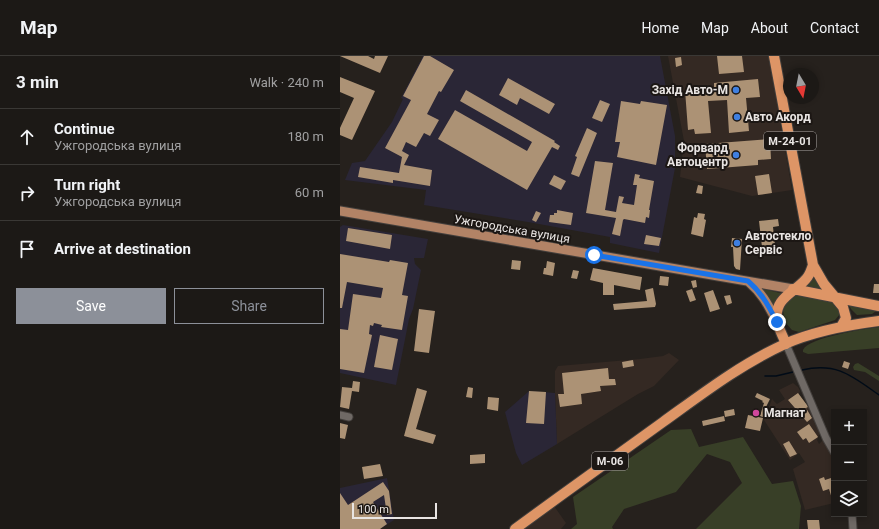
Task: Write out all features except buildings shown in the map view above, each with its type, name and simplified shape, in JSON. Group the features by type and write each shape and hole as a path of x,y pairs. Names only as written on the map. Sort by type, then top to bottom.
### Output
{"highway":[{"name":"М-24-01","path":"774,56 813,265 824,284 843,308 845,314 844,322 841,327"},
{"path":"786,344 777,322 777,309 779,304 793,289 809,276 813,265"},
{"path":"793,289 879,306"},
{"name":"М-06","path":"515,529 704,392 738,370 786,344 841,327 879,321"}],"main road":[{"name":"Ужгородська вулиця","path":"342,213 793,289"},
{"path":"748,281 764,297 777,322"}],"street":[{"path":"786,344 831,447"},
{"path":"340,415 349,417"},
{"path":"852,517 853,529"}],"shaded area":[{"path":"423,56 660,56 675,136 675,168 659,253 610,243 610,237 424,205 426,190 345,180 352,163 365,161 392,122 403,99 401,98"},
{"path":"668,56 769,56 792,190 752,196 680,177 684,141"},
{"path":"343,225 428,239 424,258 414,258 415,264 421,270 413,309 409,319 396,385 340,373 340,227"},
{"path":"669,353 679,360 654,386 638,394 557,444 555,371 558,366 640,359 663,356"},
{"path":"793,383 798,387 800,391 799,394 807,406 811,408 821,430 817,440 819,444 824,439 831,451 831,504 805,510 793,469 805,462 799,453 790,460 764,420 772,399 777,404 785,399 779,390"},
{"path":"529,391 555,393 557,444 522,465 516,453 505,412"},
{"path":"387,478 394,520 380,529 340,529 340,488"},
{"path":"554,506 566,523 561,529 523,529"}],"green space":[{"path":"816,276 822,291 804,288"},
{"path":"763,289 785,294 774,310"},
{"path":"794,294 831,300 839,309 840,314 835,320 799,332 792,330 784,321 783,309 786,300"},
{"path":"848,303 876,307 876,311 872,314 857,315"},
{"path":"879,327 879,348 808,354 803,352 807,345 815,341 850,332"},
{"path":"858,363 879,376 879,381 865,372 854,370 853,367"},
{"path":"691,429 699,447 743,437 772,484 793,481 801,506 799,529 696,529 742,483 730,462 707,454 676,492 624,509 612,527 613,529 571,529 577,524 573,497 671,430"}],"waterway":[{"path":"802,370 814,368 835,369 844,372 879,395"},
{"path":"765,376 776,376 793,372"}],"place":[{"name":"Захід Авто-М","path":"736,90"},
{"name":"Авто Акорд","path":"737,117"},
{"name":"Форвард Автоцентр","path":"736,155"},
{"name":"Автостекло Сервіс","path":"737,243"},
{"name":"Магнат","path":"756,413"}],"route":[{"path":"594,255 748,281 764,297 777,322"}]}
